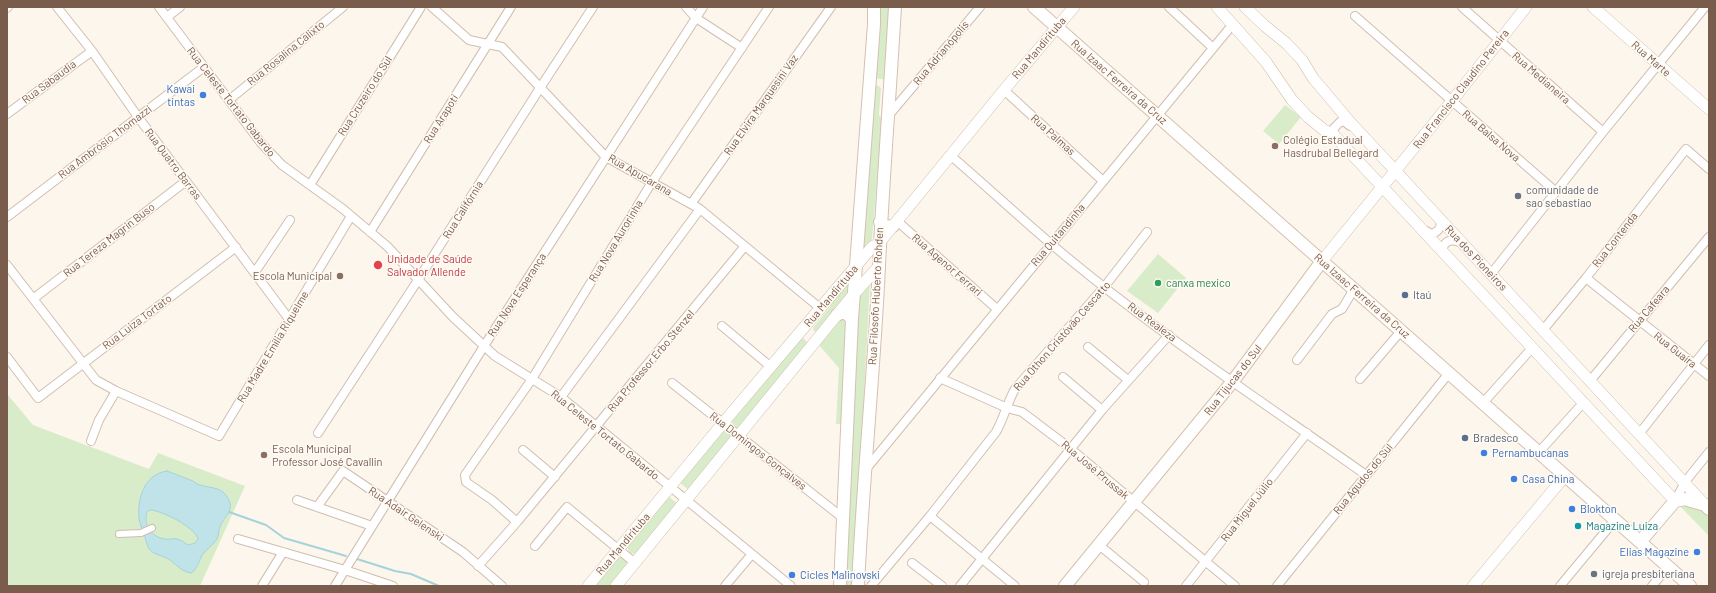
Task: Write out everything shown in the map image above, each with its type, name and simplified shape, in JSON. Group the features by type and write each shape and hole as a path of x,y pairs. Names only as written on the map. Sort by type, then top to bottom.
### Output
{"main road":[{"name":"Rua Filósofo Huberto Rohden","path":"840,586 852,319 874,7"},
{"name":"Rua Filósofo Huberto Rohden","path":"858,582 864,471 879,266 880,222 896,7"},
{"name":"Rua Izaac Ferreira da Cruz","path":"1034,7 1690,586"},
{"path":"869,88 874,83 880,82 886,85 890,91"},
{"path":"880,222 886,227 895,223"},
{"name":"Rua Tijucas do Sul","path":"1065,586 1234,382 1322,261"},
{"path":"837,315 846,313 852,319"},
{"path":"1640,542 1675,501 1684,499 1707,507"}],"street":[{"name":"Rua Quatro Barras","path":"57,7 92,51 138,117 289,319"},
{"name":"Rua Celeste Tortato Gabardo","path":"159,7 228,100 261,142 282,165 352,216 387,246 453,317 495,356 561,397 791,586"},
{"path":"166,17 180,7"},
{"name":"Rua Rosalina Calixto","path":"228,100 344,7"},
{"name":"Rua Cruzeiro do Sul","path":"310,185 421,7"},
{"name":"Rua Apucarana","path":"432,7 469,40 502,47 606,157 700,209 820,308"},
{"name":"Rua Arapoti","path":"370,232 511,7"},
{"name":"Rua Califórnia","path":"318,433 593,7"},
{"path":"686,7 696,18 742,48"},
{"name":"Rua Nova Esperança","path":"335,586 484,346 703,7"},
{"name":"Rua Nova Aurorinha","path":"517,522 492,500 466,482 465,475 532,379 652,182 769,7"},
{"name":"Rua Elvira Marquesini Vaz","path":"691,204 831,7"},
{"name":"Rua Adrianópolis","path":"889,115 980,7"},
{"name":"Rua Mandirituba","path":"588,586 820,308 872,247 879,243 950,155 1074,7"},
{"path":"1169,7 1213,48"},
{"name":"Rua dos Pioneiros","path":"1217,7 1266,62 1292,100 1308,117 1324,130 1333,134 1675,501"},
{"name":"Rua dos Pioneiros","path":"1246,7 1265,26 1286,43 1302,60 1313,78 1345,117 1707,507"},
{"name":"Rua Medianeira","path":"1462,7 1499,42 1602,132"},
{"name":"Rua Francisco Claudino Pereira","path":"1396,171 1526,7"},
{"name":"Rua Marte","path":"1593,7 1709,109"},
{"path":"1491,274 1602,132 1705,7"},
{"name":"Rua Balsa Nova","path":"1355,16 1555,191"},
{"name":"Rua Quitandinha","path":"864,471 997,308 1233,24"},
{"name":"Rua Sabaudia","path":"7,114 92,51"},
{"name":"Rua Ambrósio Thomazzi","path":"7,217 204,67"},
{"name":"Rua Palmas","path":"1004,90 1103,181"},
{"path":"890,91 896,98 903,99"},
{"path":"1333,134 1334,128 1337,124 1341,121 1346,122 1368,141"},
{"name":"Rua Contenda","path":"1543,330 1586,278 1686,149 1709,169"},
{"name":"Rua Realeza","path":"950,155 1051,244 1105,286 1169,335 1366,475"},
{"name":"Rua Tijucas do Sul","path":"1322,261 1396,171"},
{"name":"Rua Tereza Magrin Buso","path":"33,299 186,181"},
{"path":"561,397 700,209"},
{"name":"Rua Madre Emília Riquelme","path":"116,391 219,436 352,216"},
{"path":"255,272 290,220"},
{"path":"1421,229 1432,234 1438,231 1441,226 1441,220"},
{"name":"Rua Agenor Ferrari","path":"895,223 997,308"},
{"name":"Rua Othon Cristóvão Cescatto","path":"871,586 930,516 996,432 1002,422 1015,389 1105,286 1147,232"},
{"name":"Rua Cafeara","path":"1590,381 1709,237"},
{"path":"1442,251 1443,246 1452,240 1462,243"},
{"name":"Rua Professor Erbo Stenzel","path":"478,566 517,522 745,246"},
{"name":"Rua Luiza Tortato","path":"7,357 38,398 236,247"},
{"path":"7,265 96,380 116,391 99,420 91,441"},
{"name":"Rua Mandirituba","path":"616,586 854,294 879,266"},
{"name":"Rua Guaíra","path":"1586,278 1639,322 1709,376"},
{"path":"1297,360 1332,314 1342,309 1354,290"},
{"path":"807,324 806,330 809,336 813,338 821,336"},
{"path":"722,326 771,367"},
{"path":"1360,379 1401,331"},
{"path":"960,586 1102,410 1169,335"},
{"path":"1639,434 1709,345"},
{"path":"1088,347 1128,380"},
{"path":"1483,403 1532,348"},
{"name":"Rua Agudos do Sul","path":"1277,586 1449,373"},
{"path":"1063,377 1102,410"},
{"name":"Rua José Prussak","path":"940,378 1007,408 1022,412 1071,449 1235,586"},
{"name":"Rua Domingos Gonçalves","path":"672,383 843,518"},
{"path":"1539,452 1583,403"},
{"name":"Rua Miguel Júlio","path":"1186,586 1307,434"},
{"path":"866,449 873,453 884,447"},
{"path":"523,450 554,477"},
{"path":"1675,501 1685,482 1709,452"},
{"name":"Rua Adair Gelenski","path":"317,507 343,471 463,552 502,586"},
{"path":"1473,586 1565,476"},
{"path":"297,500 372,526"},
{"path":"535,546 567,507 635,563"},
{"path":"930,516 1015,586"},
{"path":"1560,586 1615,520"},
{"path":"119,534 141,532 151,528"},
{"path":"238,539 345,570 392,586"},
{"path":"1099,545 1144,582"},
{"path":"262,586 283,552"},
{"path":"725,586 752,554"},
{"path":"912,563 942,586"},
{"path":"1652,586 1668,567"},
{"path":"858,582 869,582 880,576"}],"green space":[{"path":"877,7 891,7 886,80 875,78"},
{"path":"877,85 881,88 879,115 882,119 872,239 861,253 874,87"},
{"path":"1285,105 1301,117 1279,144 1263,131"},
{"name":"canxa mexico","path":"1158,254 1186,278 1158,313 1127,291"},
{"path":"850,279 848,293 816,332 814,331 813,328 830,307 830,303"},
{"path":"870,281 854,586 845,586 858,293"},
{"path":"841,318 847,318 842,424 836,424 839,368 818,344"},
{"path":"802,337 808,343 738,428 734,427 731,420"},
{"path":"7,394 33,425 149,469 158,453 245,486 200,586 7,586"},
{"path":"724,430 730,433 732,437 690,491 679,482"},
{"path":"668,496 678,504 636,554 630,553 627,547"},
{"path":"1676,502 1709,510 1709,536"},
{"path":"618,557 624,559 628,565 612,586 593,586"}],"water":[{"path":"167,471 200,485 218,489 225,494 229,500 229,512 219,528 217,539 202,555 196,568 191,573 182,570 167,558 151,551 140,524 139,503 141,496 148,482 159,473","holes":["150,510 169,516 191,529 196,534 198,539 195,543 188,545 177,539 166,539 156,536 149,530 146,521 147,512"]}],"waterway":[{"path":"229,512 266,525 284,538 346,556"},
{"path":"357,559 395,571 411,574 439,586"}],"place":[{"name":"Kawai tintas","path":"203,95"},
{"name":"Colégio Estadual Hasdrubal Bellegard","path":"1275,146"},
{"name":"comunidade de sao sebastiao","path":"1518,196"},
{"name":"Unidade de Saúde Salvador Allende","path":"378,265"},
{"name":"Escola Municipal","path":"340,276"},
{"name":"canxa mexico","path":"1158,283"},
{"name":"Itaú","path":"1405,295"},
{"name":"Bradesco","path":"1465,438"},
{"name":"Pernambucanas","path":"1484,453"},
{"name":"Escola Municipal Professor José Cavallin","path":"264,455"},
{"name":"Casa China","path":"1514,479"},
{"name":"Blokton","path":"1572,509"},
{"name":"Magazine Luiza","path":"1578,526"},
{"name":"Elias Magazine","path":"1697,552"},
{"name":"igreja presbiteriana","path":"1594,574"},
{"name":"Cicles Malinovski","path":"792,575"}]}
